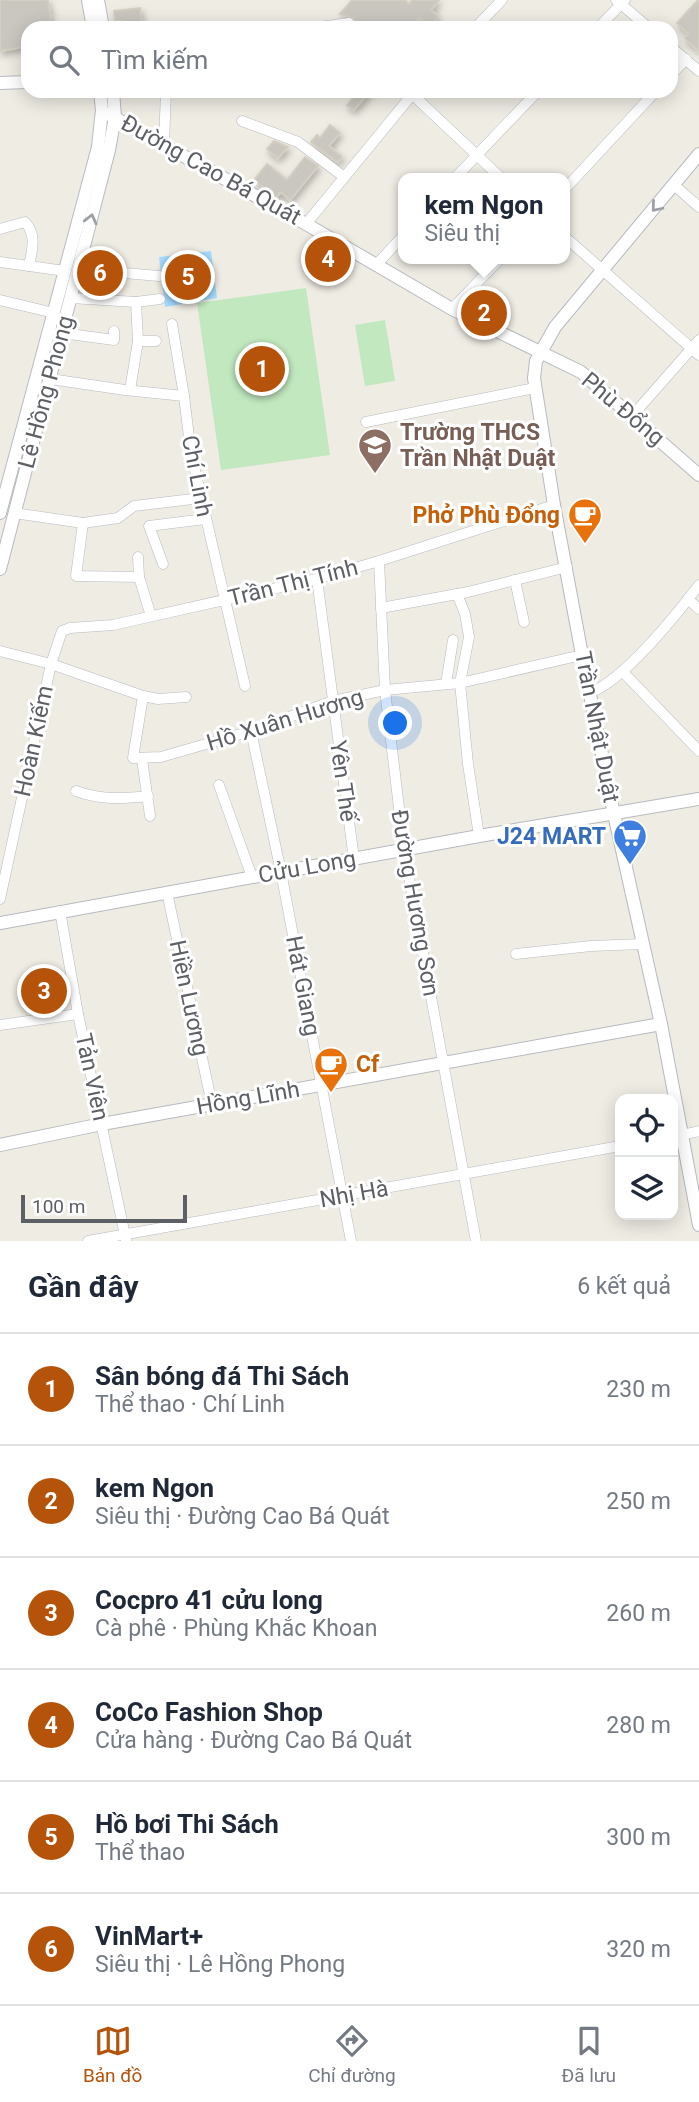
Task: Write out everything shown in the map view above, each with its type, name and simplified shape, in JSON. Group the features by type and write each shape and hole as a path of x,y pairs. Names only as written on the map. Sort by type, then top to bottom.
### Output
{"street":[{"path":"88,0 92,21"},
{"path":"98,0 102,21"},
{"path":"482,21 502,0"},
{"path":"604,21 621,2 641,21"},
{"path":"678,53 699,71"},
{"path":"678,67 685,59"},
{"path":"0,83 21,82"},
{"name":"Lê Hồng Phong","path":"0,513 98,147 102,110 106,98"},
{"name":"Lê Hồng Phong","path":"0,569 115,117 111,98"},
{"path":"164,144 166,98"},
{"path":"306,223 409,98"},
{"path":"420,98 495,173"},
{"path":"459,173 531,98"},
{"path":"570,185 650,98"},
{"name":"Đường Cao Bá Quát","path":"102,110 306,223 452,309 540,351"},
{"path":"242,121 298,142 344,177"},
{"path":"540,351 555,327 699,154"},
{"path":"674,185 699,207"},
{"path":"0,229 25,222 30,227 33,240 29,266"},
{"path":"376,265 398,241"},
{"path":"570,241 697,348 633,415"},
{"path":"0,262 65,271"},
{"path":"452,309 495,264"},
{"path":"78,269 159,275"},
{"path":"71,298 135,302 160,299"},
{"path":"0,300 54,313"},
{"path":"130,390 138,341 135,302"},
{"name":"Chí Linh","path":"172,324 191,453 245,686"},
{"path":"62,333 114,340 114,331"},
{"path":"138,341 156,341"},
{"name":"Trần Nhật Duật","path":"540,351 535,369 535,388 554,505 614,814 661,1024 672,1094"},
{"name":"Phù Đổng","path":"540,351 581,372 699,475"},
{"path":"50,379 184,396"},
{"path":"366,422 535,388"},
{"path":"14,513 83,523 118,518 134,506 201,498"},
{"name":"Trần Thị Tính","path":"51,664 59,634 65,629 103,626 317,579 554,505"},
{"path":"163,564 149,526 205,519"},
{"path":"83,523 76,576 139,577"},
{"path":"138,557 139,577 151,616"},
{"name":"Đường Hương Sơn","path":"379,561 385,690 404,850 476,1241"},
{"path":"381,608 457,594 567,567"},
{"name":"Yên Thế","path":"317,579 354,859"},
{"path":"515,580 524,622"},
{"path":"591,692 602,688 623,672 699,586"},
{"path":"457,594 465,614 469,637 460,682 468,764 479,836"},
{"path":"688,599 699,609"},
{"path":"446,684 453,640"},
{"path":"0,651 51,664 143,696 158,699 186,697"},
{"name":"Hồ Xuân Hương","path":"142,759 160,757 251,731 333,702 385,690 460,682 582,655"},
{"name":"Hoàn Kiếm","path":"0,900 51,664"},
{"path":"623,672 699,751"},
{"path":"143,696 133,758 142,759 150,817"},
{"name":"Hát Giang","path":"251,731 281,872 351,1241"},
{"path":"219,785 252,877"},
{"path":"76,791 94,797 122,799 148,796"},
{"name":"Cửu Long","path":"0,923 699,799"},
{"name":"Hiền Lương","path":"167,892 212,1105"},
{"name":"Tản Viên","path":"60,911 78,1014 126,1238"},
{"path":"516,954 643,944"},
{"path":"0,1025 78,1014"},
{"name":"Hồng Lĩnh","path":"0,1145 102,1124 661,1024"},
{"path":"678,1136 699,1131"},
{"name":"Trần Nhật Duật","path":"678,1136 699,1225"},
{"name":"Nhị Hà","path":"88,1241 126,1238 615,1147"}],"green space":[{"path":"306,288 330,455 221,470 197,303"},
{"path":"385,320 395,381 365,386 355,325"}],"water":[{"path":"211,251 217,298 165,307 159,257"}],"building":[{"path":"0,0 48,0 51,21 21,21 21,47 0,51"},
{"path":"352,0 405,0 409,4 412,0 439,0 431,10 438,17 434,21 422,21 419,18 416,21 355,21 354,18 340,14"},
{"path":"699,0 699,51 685,38 689,34 678,22"},
{"path":"140,8 141,21 115,21 114,11"},
{"path":"353,98 364,98 354,110 347,105"},
{"path":"330,125 340,133 329,146 342,157 337,162 311,142 317,135 320,138"},
{"path":"274,141 288,147 278,158 267,149"},
{"path":"305,157 318,166 290,200 281,192 276,197 254,180 267,164 287,180"}],"place":[{"name":"CoCo Fashion Shop","path":"328,259"},
{"name":"VinMart+","path":"100,273"},
{"name":"Hồ bơi Thi Sách","path":"188,277"},
{"name":"kem Ngon","path":"484,313"},
{"name":"Sân bóng đá Thi Sách","path":"262,369"},
{"name":"Trường THCS Trần Nhật Duật","path":"375,475"},
{"name":"Phở Phù Đổng","path":"585,545"},
{"name":"J24 MART","path":"630,866"},
{"name":"Cocpro 41 cửu long","path":"44,991"},
{"name":"Cf","path":"331,1094"}]}
